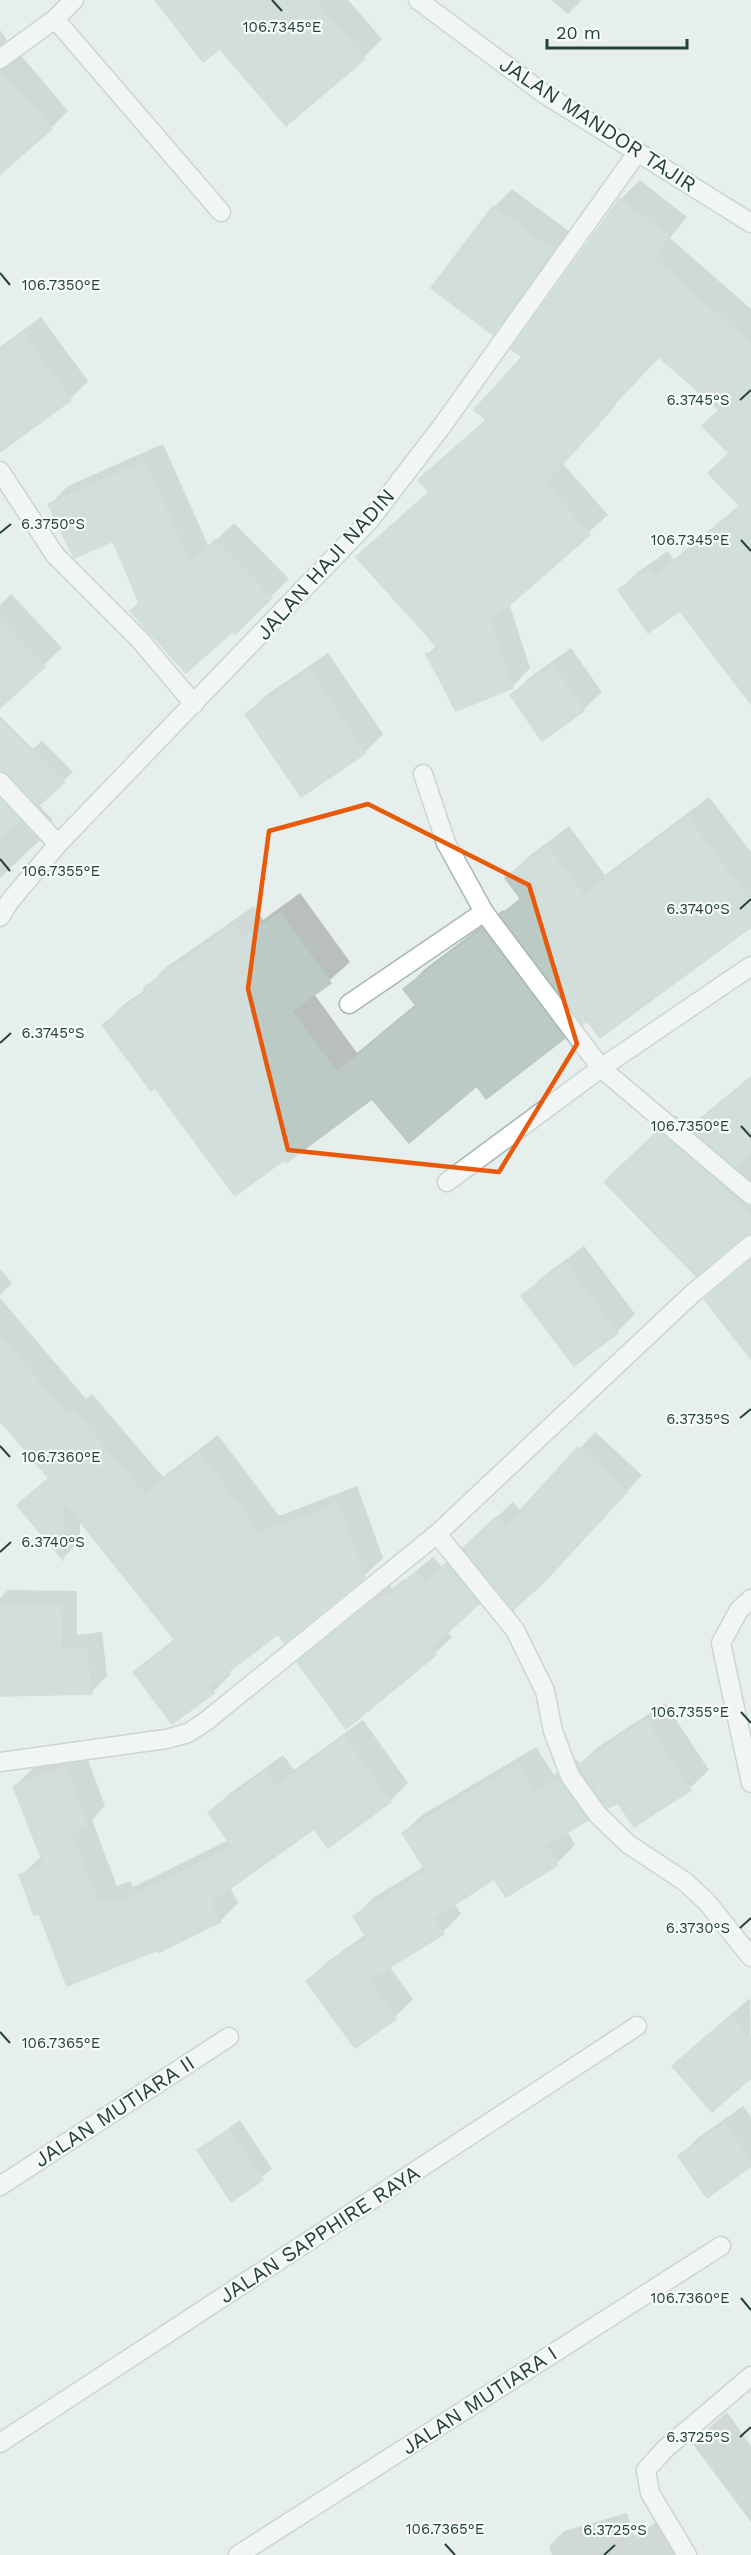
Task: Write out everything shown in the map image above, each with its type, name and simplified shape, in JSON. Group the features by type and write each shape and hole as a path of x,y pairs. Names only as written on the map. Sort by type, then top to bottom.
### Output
{"street":[{"path":"0,59 55,19 74,0"},
{"name":"JALAN MANDOR TAJIR","path":"418,0 543,93 751,223"},
{"path":"55,19 221,212"},
{"name":"JALAN HAJI NADIN","path":"0,916 58,844 369,521 442,426 637,153"},
{"path":"0,471 55,555 140,640 194,704"},
{"path":"423,774 446,843 484,912 601,1068 751,1195"},
{"path":"0,782 58,844"},
{"path":"348,1004 484,912"},
{"path":"447,1182 601,1068 751,966"},
{"path":"0,1762 123,1747 188,1733 206,1722 437,1534 692,1294 751,1245"},
{"path":"437,1534 515,1630 544,1691 553,1731 570,1776 598,1815 627,1844 684,1881 706,1901 751,1957"},
{"path":"751,1599 739,1610 721,1643 751,1783"},
{"name":"JALAN SAPPHIRE RAYA","path":"0,2443 637,2026"},
{"name":"JALAN MUTIARA II","path":"0,2186 229,2037"},
{"name":"JALAN MUTIARA I","path":"238,2555 721,2246"},
{"path":"687,2555 650,2493 646,2470 666,2448 751,2376"}],"highlighted area":[{"path":"368,804 529,885 577,1044 499,1172 288,1150 248,989 269,831"}],"building":[{"path":"155,0 315,0 365,59 286,126 220,49 203,62"},
{"path":"0,70 52,129 0,174"},
{"path":"620,198 669,237 653,258 751,344 751,704 680,611 648,633 618,590 648,569 654,577 740,506 708,473 729,453 702,426 719,410 659,357 597,422 599,424 545,483 590,535 491,621 513,688 456,711 426,654 440,650 356,557 429,492 418,480 486,420 474,410 522,357 511,349"},
{"path":"493,206 553,251 493,335 431,288"},
{"path":"23,333 71,400 0,452 0,350"},
{"path":"145,461 191,564 215,540 272,598 235,634 233,631 186,673 130,611 139,603 113,541 74,558 48,504"},
{"path":"0,620 45,667 0,708"},
{"path":"553,665 584,711 542,741 510,695"},
{"path":"309,670 366,753 301,797 245,714"},
{"path":"0,717 65,782 38,806 8,774 0,771"},
{"path":"0,798 21,821 0,840"},
{"path":"687,817 751,901 751,927 600,1038 587,1021 582,1025 500,915 521,899 505,878 547,846 584,895"},
{"path":"280,912 331,983 292,1011 337,1072 416,1006 403,989 482,929 565,1038 486,1099 477,1086 409,1143 372,1099 286,1163 284,1160 235,1196 155,1088 151,1091 102,1025 147,992 143,988 234,925 243,938"},
{"path":"751,1077 751,1154 735,1167 689,1128"},
{"path":"658,1131 717,1181 751,1216 751,1234 744,1236 696,1276 604,1182"},
{"path":"751,1260 751,1359 704,1299"},
{"path":"565,1263 618,1333 574,1366 521,1296"},
{"path":"0,1336 68,1416 74,1411 144,1494 199,1452 260,1533 339,1503 365,1577 284,1643 278,1634 209,1687 214,1693 172,1724 133,1672 175,1640 64,1502 63,1560 17,1505 49,1478 0,1421"},
{"path":"578,1447 627,1492 543,1583 513,1610 463,1548 496,1517 505,1527"},
{"path":"446,1563 479,1604 431,1648 436,1655 346,1729 297,1662 374,1600 375,1604 387,1594 388,1596 416,1572 425,1582"},
{"path":"0,1605 62,1606 61,1650 86,1647 92,1694 0,1696"},
{"path":"646,1720 691,1790 634,1827 618,1803 607,1808 578,1765"},
{"path":"344,1737 391,1802 328,1848 314,1829 211,1902 221,1922 159,1952 158,1950 67,1986 39,1914 34,1915 19,1875 44,1865 13,1786 66,1766 88,1826 71,1833 99,1903 112,1898 114,1904 232,1847 208,1812 265,1772 275,1787"},
{"path":"517,1764 535,1792 558,1777 588,1820 546,1845 558,1865 506,1897 494,1879 434,1918 444,1934 369,1980 396,2019 355,2048 306,1981 366,1937 353,1916 426,1871 402,1833"},
{"path":"731,2015 751,2039 751,2078 712,2112 672,2066"},
{"path":"724,2123 751,2161 751,2166 707,2198 678,2156"},
{"path":"230,2129 263,2180 231,2202 197,2150"}]}
